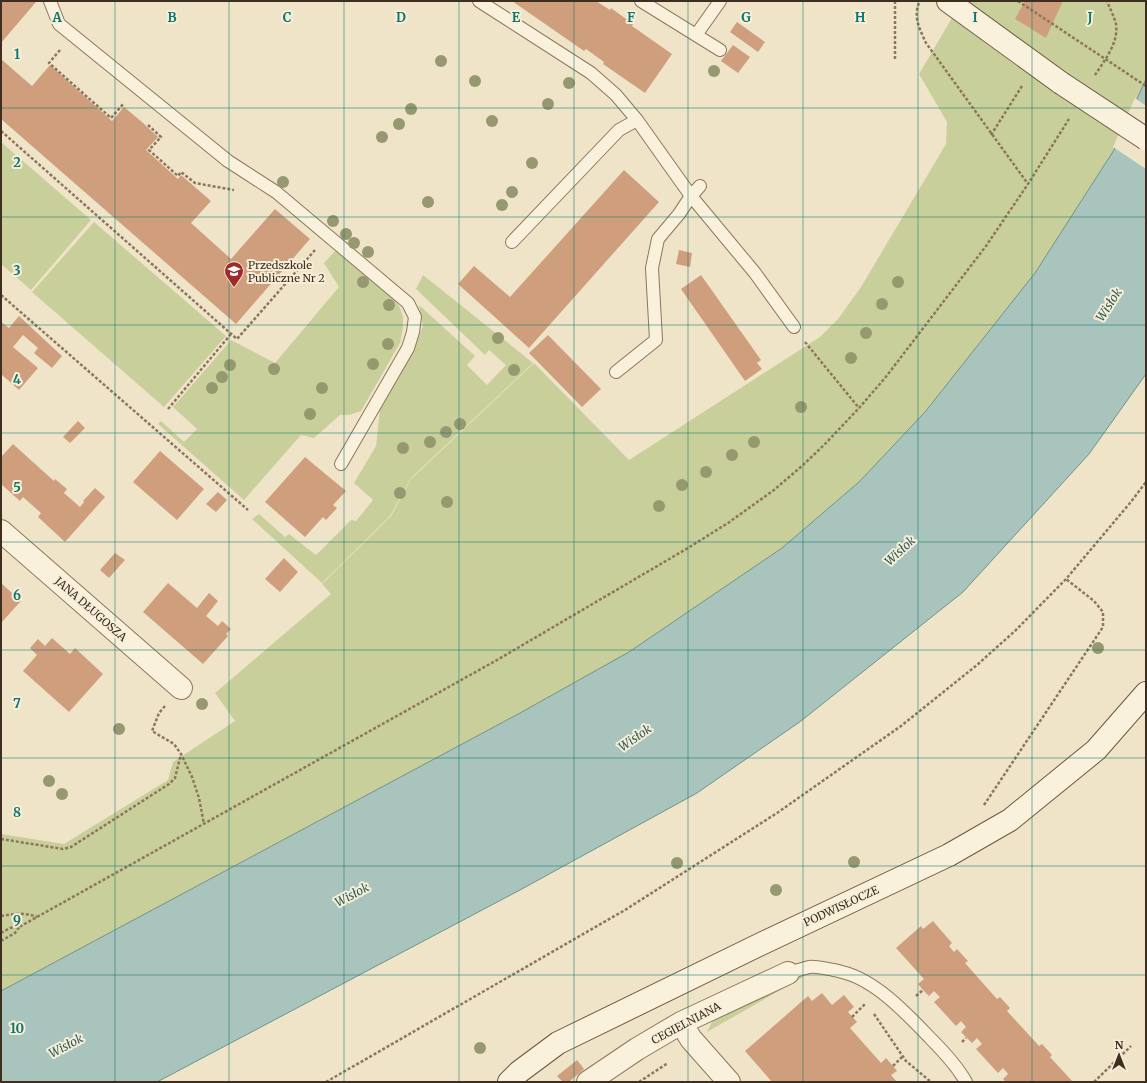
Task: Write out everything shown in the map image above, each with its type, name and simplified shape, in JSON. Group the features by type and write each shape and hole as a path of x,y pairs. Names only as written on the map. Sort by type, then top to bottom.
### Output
{"street":[{"path":"948,1 1061,83 1146,139"},
{"name":"JANA DŁUGOSZA","path":"1,530 181,688"},
{"name":"PODWISŁOCZE","path":"509,1082 519,1072 558,1043 763,943 949,855 1010,820 1096,750 1146,693"},
{"name":"CEGIELNIANA","path":"588,1082 637,1049 681,1023 788,972"},
{"path":"681,1023 691,1039 729,1082"}],"lane":[{"path":"50,1 59,24 228,161 276,192 408,304 415,317 413,332 408,348 341,464"},
{"path":"479,1 591,73 616,95 691,196 755,274 794,327"},
{"path":"696,35 720,1"},
{"path":"645,2 720,50"},
{"path":"512,242 619,130 636,120"},
{"path":"616,372 656,340 652,268 658,239 700,186"},
{"path":"788,972 810,967 843,972 866,982 893,1001 914,1020 946,1055 966,1082"}],"path":[{"path":"895,1 895,59"},
{"path":"1018,1 1146,86"},
{"path":"1095,76 1110,50 1116,35 1116,24 1107,1"},
{"path":"919,3 916,9 918,23 926,43 991,135 1028,184"},
{"path":"73,35 49,63 111,118 124,103 129,108"},
{"path":"991,135 1022,88"},
{"path":"1,933 10,928 21,926 498,660 628,584 728,523 774,490 825,444 885,378 986,246 1028,184 1071,115"},
{"path":"145,122 161,137 149,150 178,176 181,172 195,184 235,190"},
{"path":"1,130 237,339 327,236"},
{"path":"1,295 248,510"},
{"path":"794,327 859,408"},
{"path":"168,409 231,334"},
{"path":"326,1082 625,910 777,813 870,748 977,665 1016,630 1066,579 1130,504 1146,482"},
{"path":"981,809 1104,627 1103,612 1094,601 1066,579"},
{"path":"159,713 152,731 174,744 181,754 192,777 199,798 204,824"},
{"path":"1,838 63,849 71,847 169,784 175,778 181,754"},
{"path":"1,916 18,913 37,917"},
{"path":"1,941 15,933 21,926"},
{"path":"866,982 868,1002 876,1018 906,1061 931,1082"},
{"path":"852,1017 868,1002"},
{"path":"1094,1082 1131,1046"},
{"path":"893,1066 903,1056"},
{"path":"639,1082 671,1060"}],"green space":[{"path":"962,1 1146,1 1146,79 1114,150 1035,273 925,412 859,482 782,548 629,652 520,713 1,991 1,834 64,844 168,780 173,762 235,721 215,693 331,594 322,584 391,516 411,479 534,363 629,460 820,337 838,319 861,287 946,144 947,122 919,74"},
{"path":"1,142 91,220 31,290 1,264"},
{"path":"94,222 226,336 164,407 32,292"},
{"path":"335,251 394,298 403,317 403,328 400,343 361,411 349,415 340,415 314,438 301,435 244,500 158,424 161,421 184,442 197,429 173,407 231,340 275,363 339,287 324,263"},
{"path":"423,275 533,363 411,478 390,516 322,583 252,519 259,514 285,537 289,534 316,555 351,520 356,521 373,500 354,483 376,446 380,409 413,351 423,326 419,305 475,356 467,365 487,385 506,365 489,350 485,355 416,289"},
{"path":"805,976 707,1032 712,1022 716,1018 781,979"}],"water":[{"name":"Wisłok","path":"1146,79 1146,374 1089,454 963,592 801,721 697,793 520,890 157,1082 1,1082 1,991 520,713 629,652 782,548 859,482 925,412 1035,273 1114,150"}],"pier":[{"path":"1135,98 1146,106 1146,169 1113,147"}],"building":[{"path":"1,1 36,2 1,43"},
{"path":"512,1 596,1 610,10 611,8 633,24 632,26 672,54 645,93 603,64 604,62 586,49 584,51"},
{"path":"1025,1 1063,1 1046,38 1015,19"},
{"path":"737,22 765,42 758,52 730,32"},
{"path":"733,45 750,57 738,73 721,61"},
{"path":"1,59 32,86 50,65 112,121 124,107 142,122 158,137 146,150 178,179 181,175 211,201 191,223 231,259 275,209 310,239 236,324 1,119"},
{"path":"624,170 659,202 529,348 458,284 474,266 510,297"},
{"path":"679,250 692,253 690,267 676,264"},
{"path":"701,275 761,360 757,363 762,369 745,381 681,289"},
{"path":"19,316 62,356 52,368 34,353 38,348 23,335 13,347 38,368 19,390 1,374 1,322 9,328"},
{"path":"548,335 601,389 582,407 529,353"},
{"path":"78,421 85,428 70,443 63,437"},
{"path":"13,444 54,481 55,479 67,489 64,493 80,507 84,502 83,501 95,488 105,497 65,542 38,517 41,513 23,497 20,501 1,484 1,457"},
{"path":"160,451 204,489 177,520 133,482"},
{"path":"305,457 346,491 333,505 337,508 326,520 323,517 305,537 265,502"},
{"path":"218,492 227,500 216,512 206,504"},
{"path":"115,553 125,560 109,578 100,570"},
{"path":"284,558 298,572 280,592 265,579"},
{"path":"1,583 21,601 1,623"},
{"path":"168,583 197,608 209,593 218,601 206,616 218,626 222,621 231,629 226,634 228,636 203,664 143,612"},
{"path":"52,638 70,654 75,648 103,674 69,712 23,671 37,655 30,648 38,639 45,646"},
{"path":"933,921 952,943 949,946 954,952 957,949 968,961 965,963 997,999 1000,997 1010,1008 1007,1011 1039,1046 1042,1044 1052,1055 1050,1057 1073,1082 1006,1082 1003,1079 1008,1074 1003,1068 998,1073 976,1049 982,1044 977,1038 972,1043 961,1032 966,1027 961,1021 956,1026 934,1002 940,997 934,991 929,996 923,990 918,984 924,979 896,948 921,926 923,929"},
{"path":"822,993 832,1005 844,995 854,1007 848,1012 857,1022 850,1028 881,1063 886,1058 893,1066 897,1071 891,1075 897,1082 772,1082 745,1051 808,996 812,1001"},
{"path":"577,1060 584,1069 569,1082 563,1082 557,1076"}],"place":[{"name":"Przedszkole Publiczne Nr 2","path":"234,288"}]}
